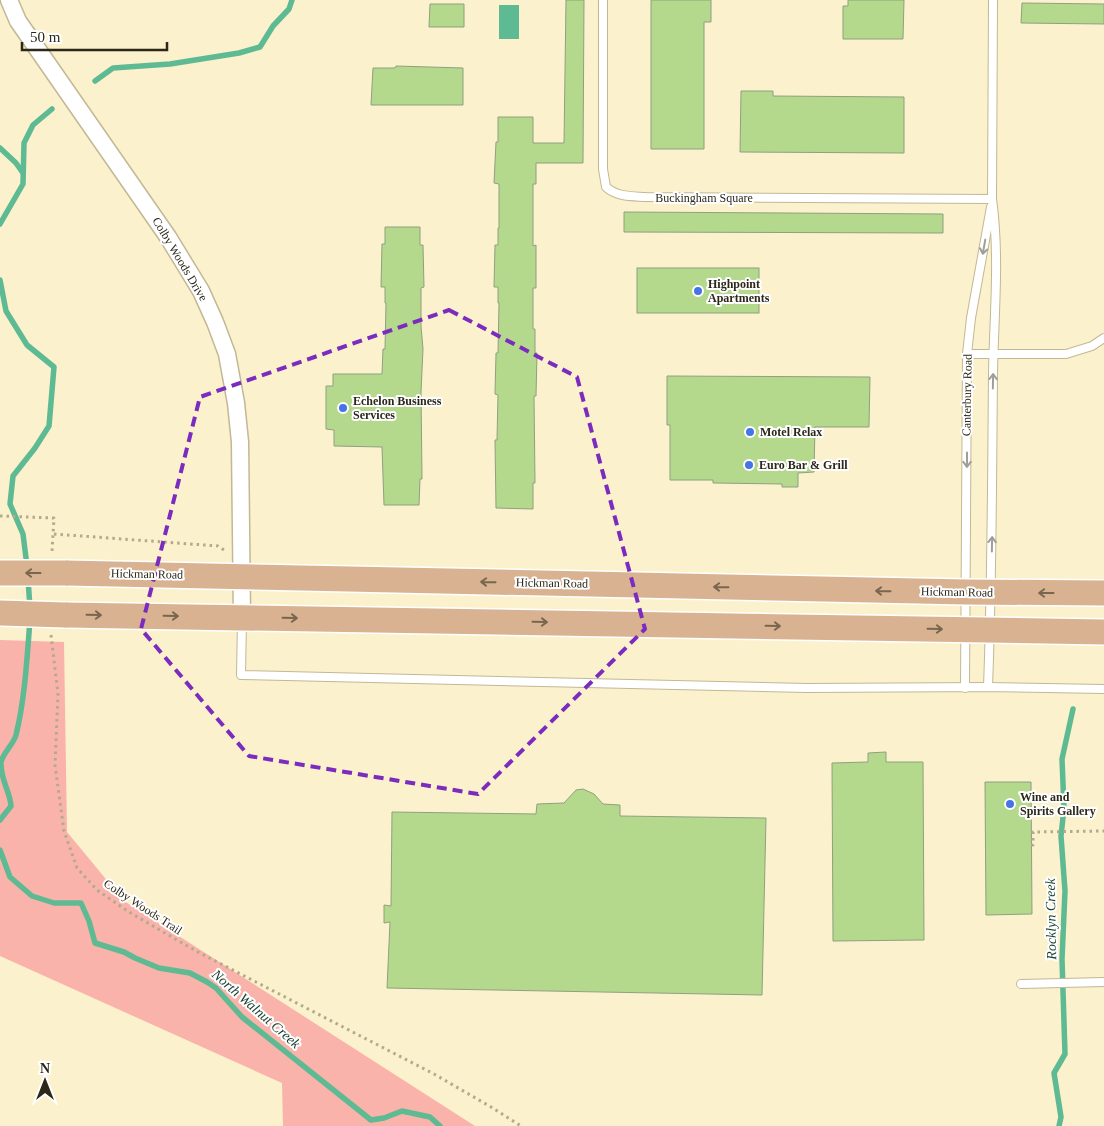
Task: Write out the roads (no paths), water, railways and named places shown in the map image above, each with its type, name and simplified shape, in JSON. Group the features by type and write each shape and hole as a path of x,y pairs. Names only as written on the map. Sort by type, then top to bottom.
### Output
{"main road":[{"name":"Hickman Road","path":"0,573 59,564 241,576 1104,594"},
{"path":"0,613 58,622 242,618 1104,632"}],"street":[{"name":"Colby Woods Drive","path":"9,0 18,21 168,237 201,291 215,322 227,354 236,403 240,442 242,618"}],"lane":[{"name":"Buckingham Square","path":"603,0 603,168 606,186 613,192 625,196 646,198 992,199"},
{"name":"Canterbury Road","path":"988,687 991,593 993,354 997,245 992,199 993,0"},
{"name":"Canterbury Road","path":"965,688 967,354 992,199"},
{"path":"967,354 1066,354 1092,346 1104,338"},
{"path":"242,618 241,675 827,688 988,687 1104,689"},
{"path":"1021,984 1104,982"}],"waterway":[{"path":"95,81 113,68 170,64 239,53 260,47 273,26 289,9 292,0"},
{"path":"0,224 23,184 24,143 33,125 52,109"},
{"name":"North Walnut Creek","path":"0,148 16,163 23,173"},
{"name":"North Walnut Creek","path":"0,280 6,311 27,345 54,367 49,426 13,476 10,504 23,534 27,566"},
{"name":"North Walnut Creek","path":"28,578 30,609"},
{"name":"North Walnut Creek","path":"0,820 11,806 2,774 1,762 15,739 22,707 30,620"},
{"name":"Rocklyn Creek","path":"1059,1126 1061,1117 1054,1073 1065,1054 1062,959 1065,891 1061,836 1064,808 1062,759 1073,709"},
{"name":"North Walnut Creek","path":"0,850 10,877 32,896 54,903 81,903 89,921 95,943 124,952 159,968 190,973 207,982 216,988 242,1017 371,1120 384,1118 402,1111 430,1117 440,1126"}],"place":[{"name":"Highpoint Apartments","path":"698,291"},
{"name":"Echelon Business Services","path":"343,408"},
{"name":"Motel Relax","path":"750,432"},
{"name":"Euro Bar & Grill","path":"749,465"},
{"name":"Wine and Spirits Gallery","path":"1010,804"}]}
